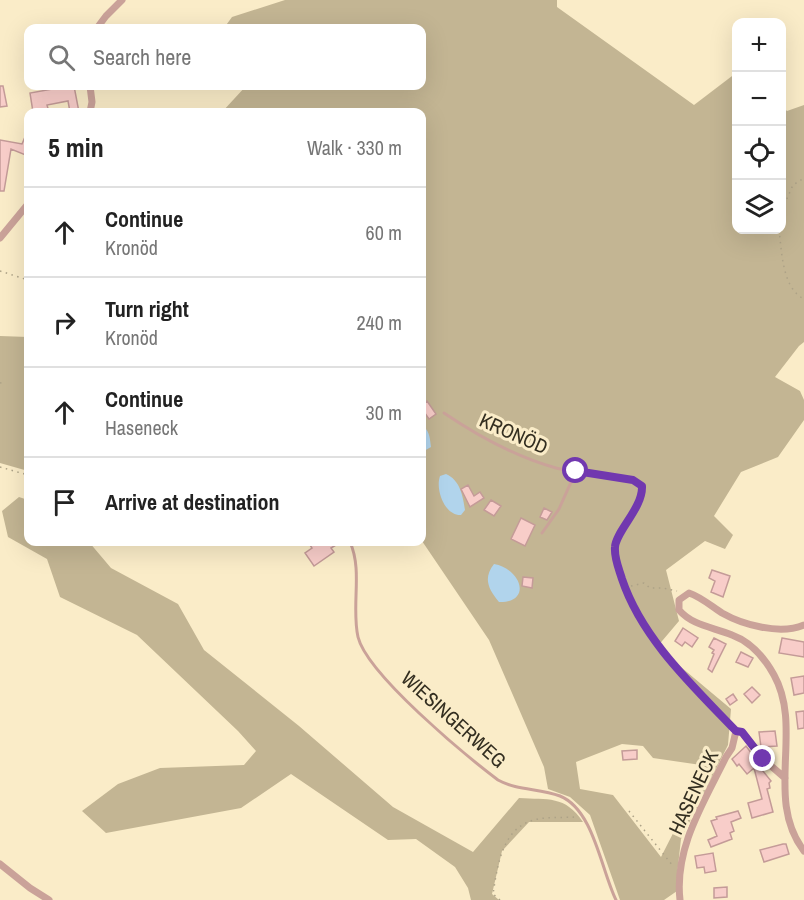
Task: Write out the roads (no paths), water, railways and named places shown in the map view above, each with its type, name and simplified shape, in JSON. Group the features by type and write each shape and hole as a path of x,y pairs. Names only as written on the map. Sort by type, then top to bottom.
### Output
{"street":[{"path":"100,24 122,0"},
{"path":"90,90 91,108"},
{"path":"0,238 24,209"},
{"path":"802,627 771,627 742,622 721,613 698,596 686,594 680,600 679,610 684,616 699,624 733,635 751,645 775,676 782,691 786,714 788,741 785,778 788,815 804,851"},
{"name":"HASENECK","path":"680,900 680,873 688,834 732,748 736,731 742,732 763,759 785,778"},
{"path":"796,836 804,833"},
{"path":"0,864 49,900"}],"lane":[{"name":"KRONÖD","path":"444,413 473,433 556,468 633,480 642,486 642,492 633,513 615,546 618,567 630,602 664,651 736,731"},
{"path":"542,533 560,509 576,471"},
{"name":"WIESINGERWEG","path":"351,546 356,566 357,628 364,650 374,664 420,714 498,780 508,786 552,793 574,805 584,818 616,900"}],"water":[{"path":"426,429 429,434 431,447 426,450"},
{"path":"446,474 455,480 460,489 465,510 461,515 450,511 440,495 440,476"},
{"path":"494,564 504,567 517,578 519,592 509,601 499,602 492,593 488,579"}]}
